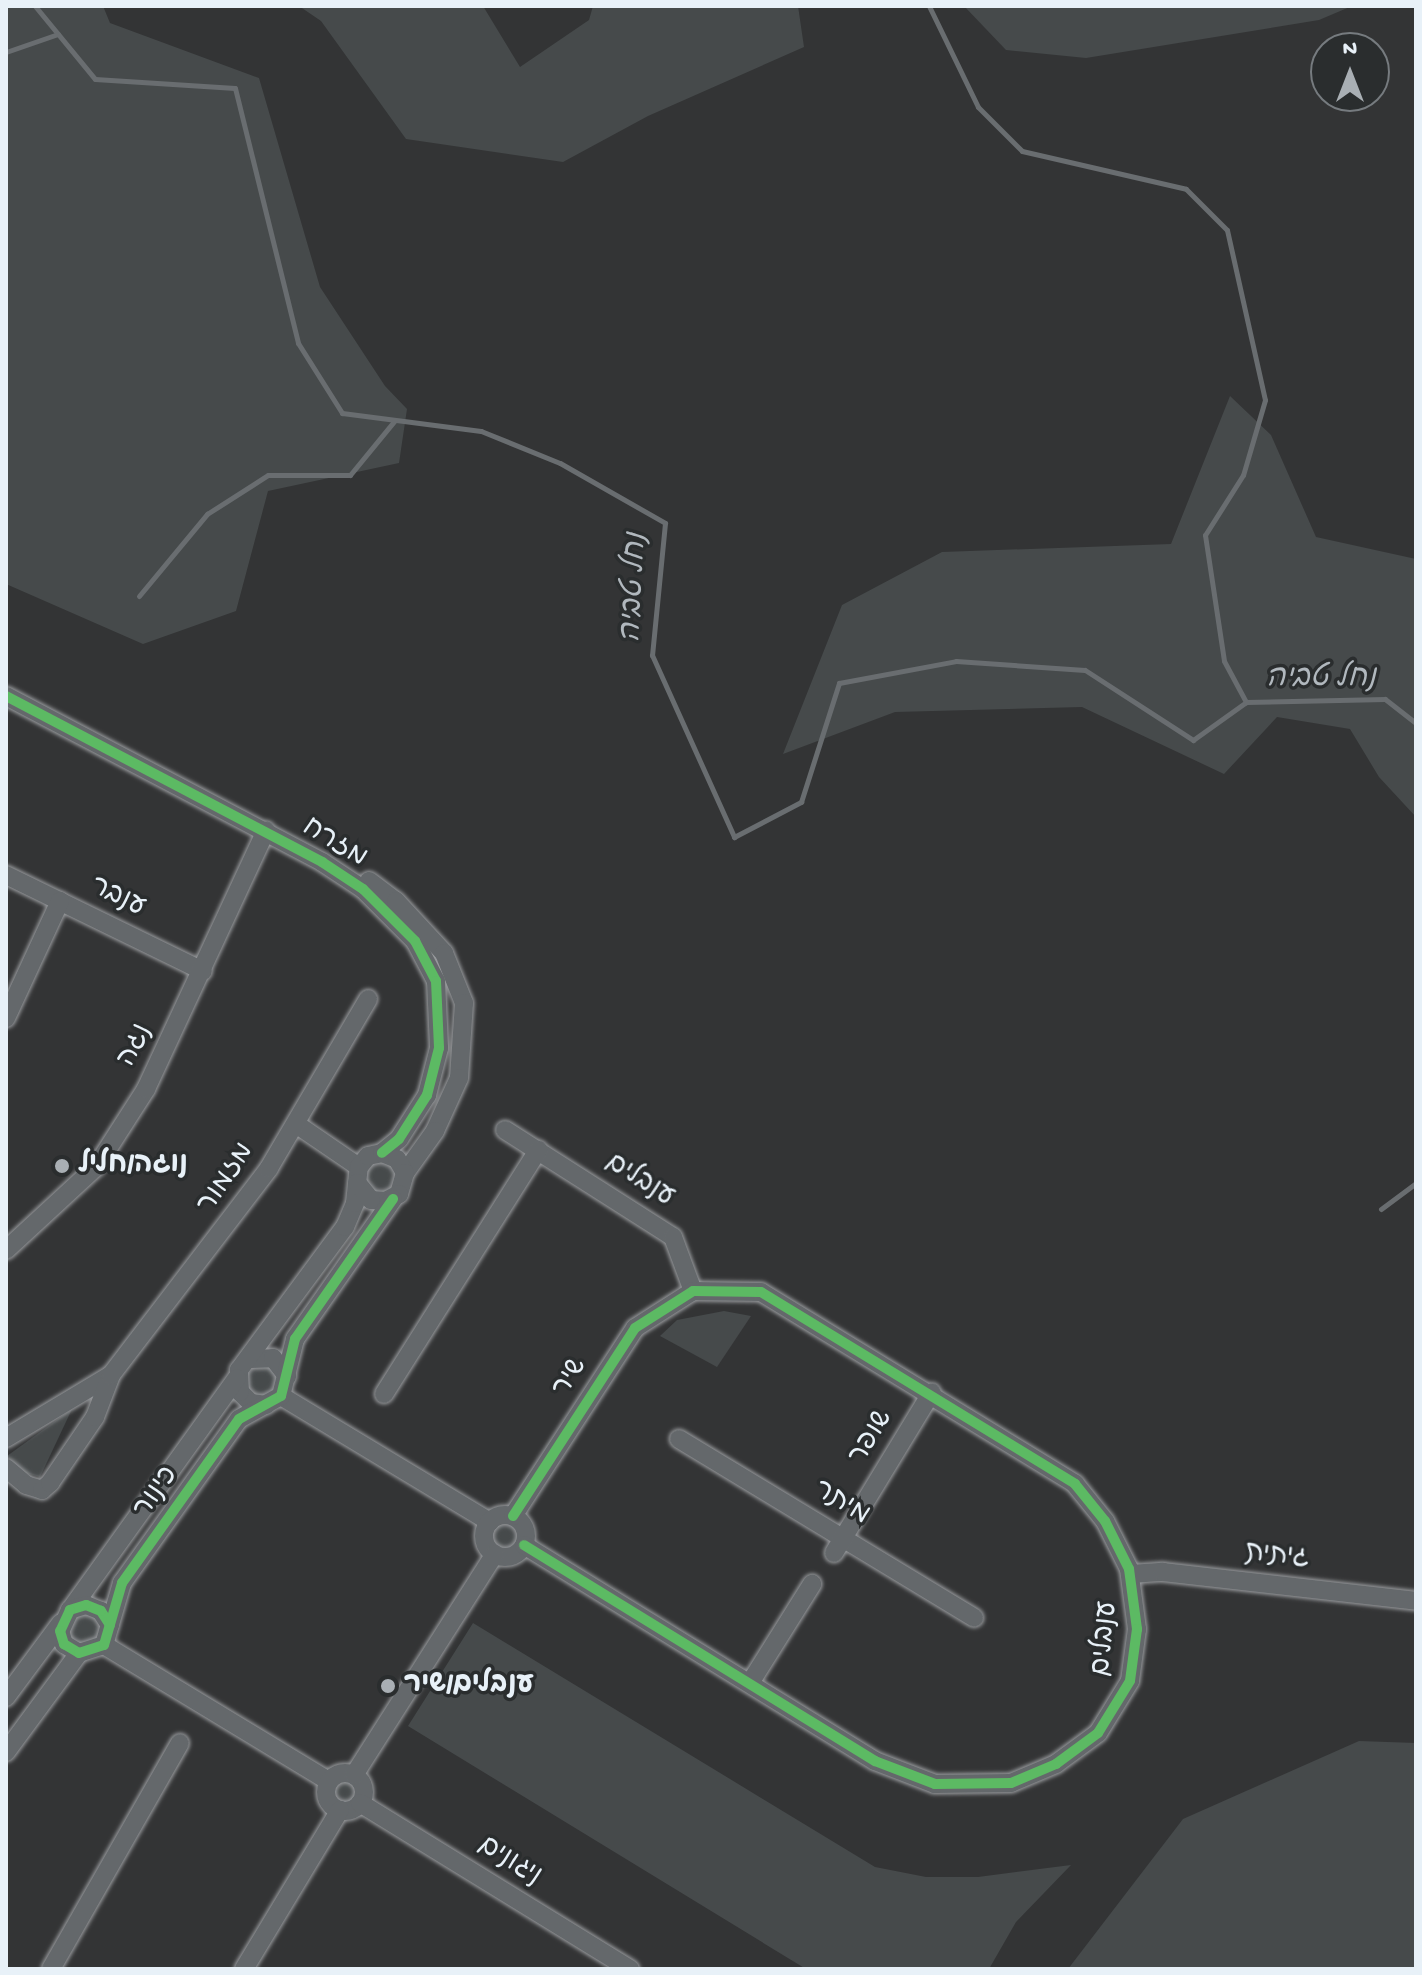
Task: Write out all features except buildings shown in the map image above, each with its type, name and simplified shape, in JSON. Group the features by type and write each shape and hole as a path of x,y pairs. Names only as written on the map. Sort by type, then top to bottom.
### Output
{"street":[{"name":"מזרח","path":"6,696 266,831 364,878 396,901 437,944 458,976 466,1029 459,1078 435,1131 405,1173"},
{"name":"מזרח","path":"266,831 363,889 415,941 436,981 441,1029 435,1071 414,1118 382,1153"},
{"name":"נגה","path":"6,1250 96,1167 146,1089 266,831"},
{"name":"ענבר","path":"6,875 203,971"},
{"path":"6,1018 60,901"},
{"name":"מזמור","path":"6,1468 26,1485 42,1490 50,1483 95,1417 111,1375 241,1211 296,1124 368,999"},
{"path":"296,1124 358,1175 371,1200 393,1199"},
{"name":"ענבלים","path":"505,1130 673,1237 693,1291 761,1292 932,1392 1075,1484 1121,1547 1131,1574 1137,1629 1123,1699 1111,1719 1077,1751 1011,1783 961,1786 907,1777 524,1545"},
{"path":"384,1394 538,1150"},
{"path":"274,1401 287,1376 300,1331 403,1188 405,1173 397,1159 382,1153 368,1156 358,1175 345,1227 237,1378 245,1398 274,1401 490,1522 513,1516 525,1527 524,1545 515,1555 495,1554"},
{"name":"שיר","path":"513,1516 619,1346 653,1312 693,1291"},
{"path":"250,1359 273,1358 287,1376"},
{"name":"מזמור","path":"6,1438 111,1375"},
{"name":"כינור","path":"6,1697 237,1378"},
{"name":"שופר","path":"838,1546 932,1392"},
{"name":"כינור","path":"110,1625 122,1583 230,1430 239,1419 274,1401"},
{"name":"מיתר","path":"679,1439 838,1546 974,1618"},
{"path":"490,1522 484,1539 495,1554"},
{"path":"354,1775 495,1554"},
{"name":"גיתית","path":"1131,1574 1163,1572 1416,1601"},
{"path":"750,1683 812,1584"},
{"path":"94,1607 110,1625 104,1645 93,1653 79,1653 64,1644 66,1617 94,1607"},
{"path":"104,1645 329,1781"},
{"path":"6,1752 79,1653"},
{"path":"51,1969 180,1743"},
{"path":"244,1969 340,1810 360,1803 362,1785 354,1775 338,1774 329,1781 327,1798 340,1810"},
{"name":"ניגונים","path":"360,1803 630,1969"}],"shaded area":[{"path":"6,6 103,6 110,23 259,78 320,287 385,386 407,409 399,463 268,491 236,611 143,644 6,584"},
{"path":"299,6 483,6 520,67 589,20 593,6 798,6 804,47 648,116 563,162 406,139 321,21"},
{"path":"964,6 1352,6 1319,20 1086,58 1006,50"},
{"path":"1230,396 1271,435 1316,537 1416,559 1416,817 1379,777 1350,729 1277,717 1224,774 1082,707 895,712 783,754 842,605 942,552 1171,544"},
{"path":"378,1159 397,1169 397,1185 383,1195 368,1190 365,1169"},
{"path":"724,1311 751,1316 717,1367 660,1336 677,1320"},
{"path":"266,1364 279,1373 271,1398 250,1394 245,1378 255,1366"},
{"path":"72,1409 40,1477 19,1471 7,1456"},
{"path":"506,1520 517,1524 521,1535 517,1546 506,1550 495,1546 491,1535 495,1524"},
{"path":"88,1613 101,1623 98,1643 72,1643 67,1628 72,1618"},
{"path":"473,1623 875,1867 926,1877 978,1877 1071,1865 1016,1922 989,1969 806,1969 408,1726"},
{"path":"1359,1741 1416,1743 1416,1969 1068,1969 1183,1819"},
{"path":"344,1776 355,1780 359,1791 355,1802 344,1806 333,1802 329,1791 333,1780"}],"waterway":[{"name":"נחל טביה","path":"35,6 95,79 235,88 298,343 342,413 481,431 560,463 665,523 652,655 734,837 801,802 839,683 956,661 1085,670 1193,740 1246,702 1385,699 1416,723"},
{"path":"929,6 978,107 1022,151 1186,189 1227,230 1265,400 1243,475 1205,535 1224,661 1246,702"},
{"path":"6,52 58,34"},
{"path":"139,596 207,514 268,475 350,475 395,420"},
{"path":"1381,1209 1416,1183"}],"cycle path":[{"path":"6,696 322,862 363,889 415,941 436,981 439,1048 427,1095 399,1139 382,1153"},
{"path":"110,1625 101,1611 86,1605 70,1610 60,1631 64,1644 79,1653 104,1645 122,1583 239,1419 281,1396 295,1339 393,1199"},
{"path":"513,1516 635,1328 693,1291 761,1292 1075,1484 1105,1521 1129,1569 1137,1629 1130,1681 1098,1733 1056,1764 1011,1783 935,1784 875,1761 524,1545"}],"place":[{"name":"נוגה/חליל","path":"62,1166"},
{"name":"ענבלים/שיר","path":"388,1686"}]}
